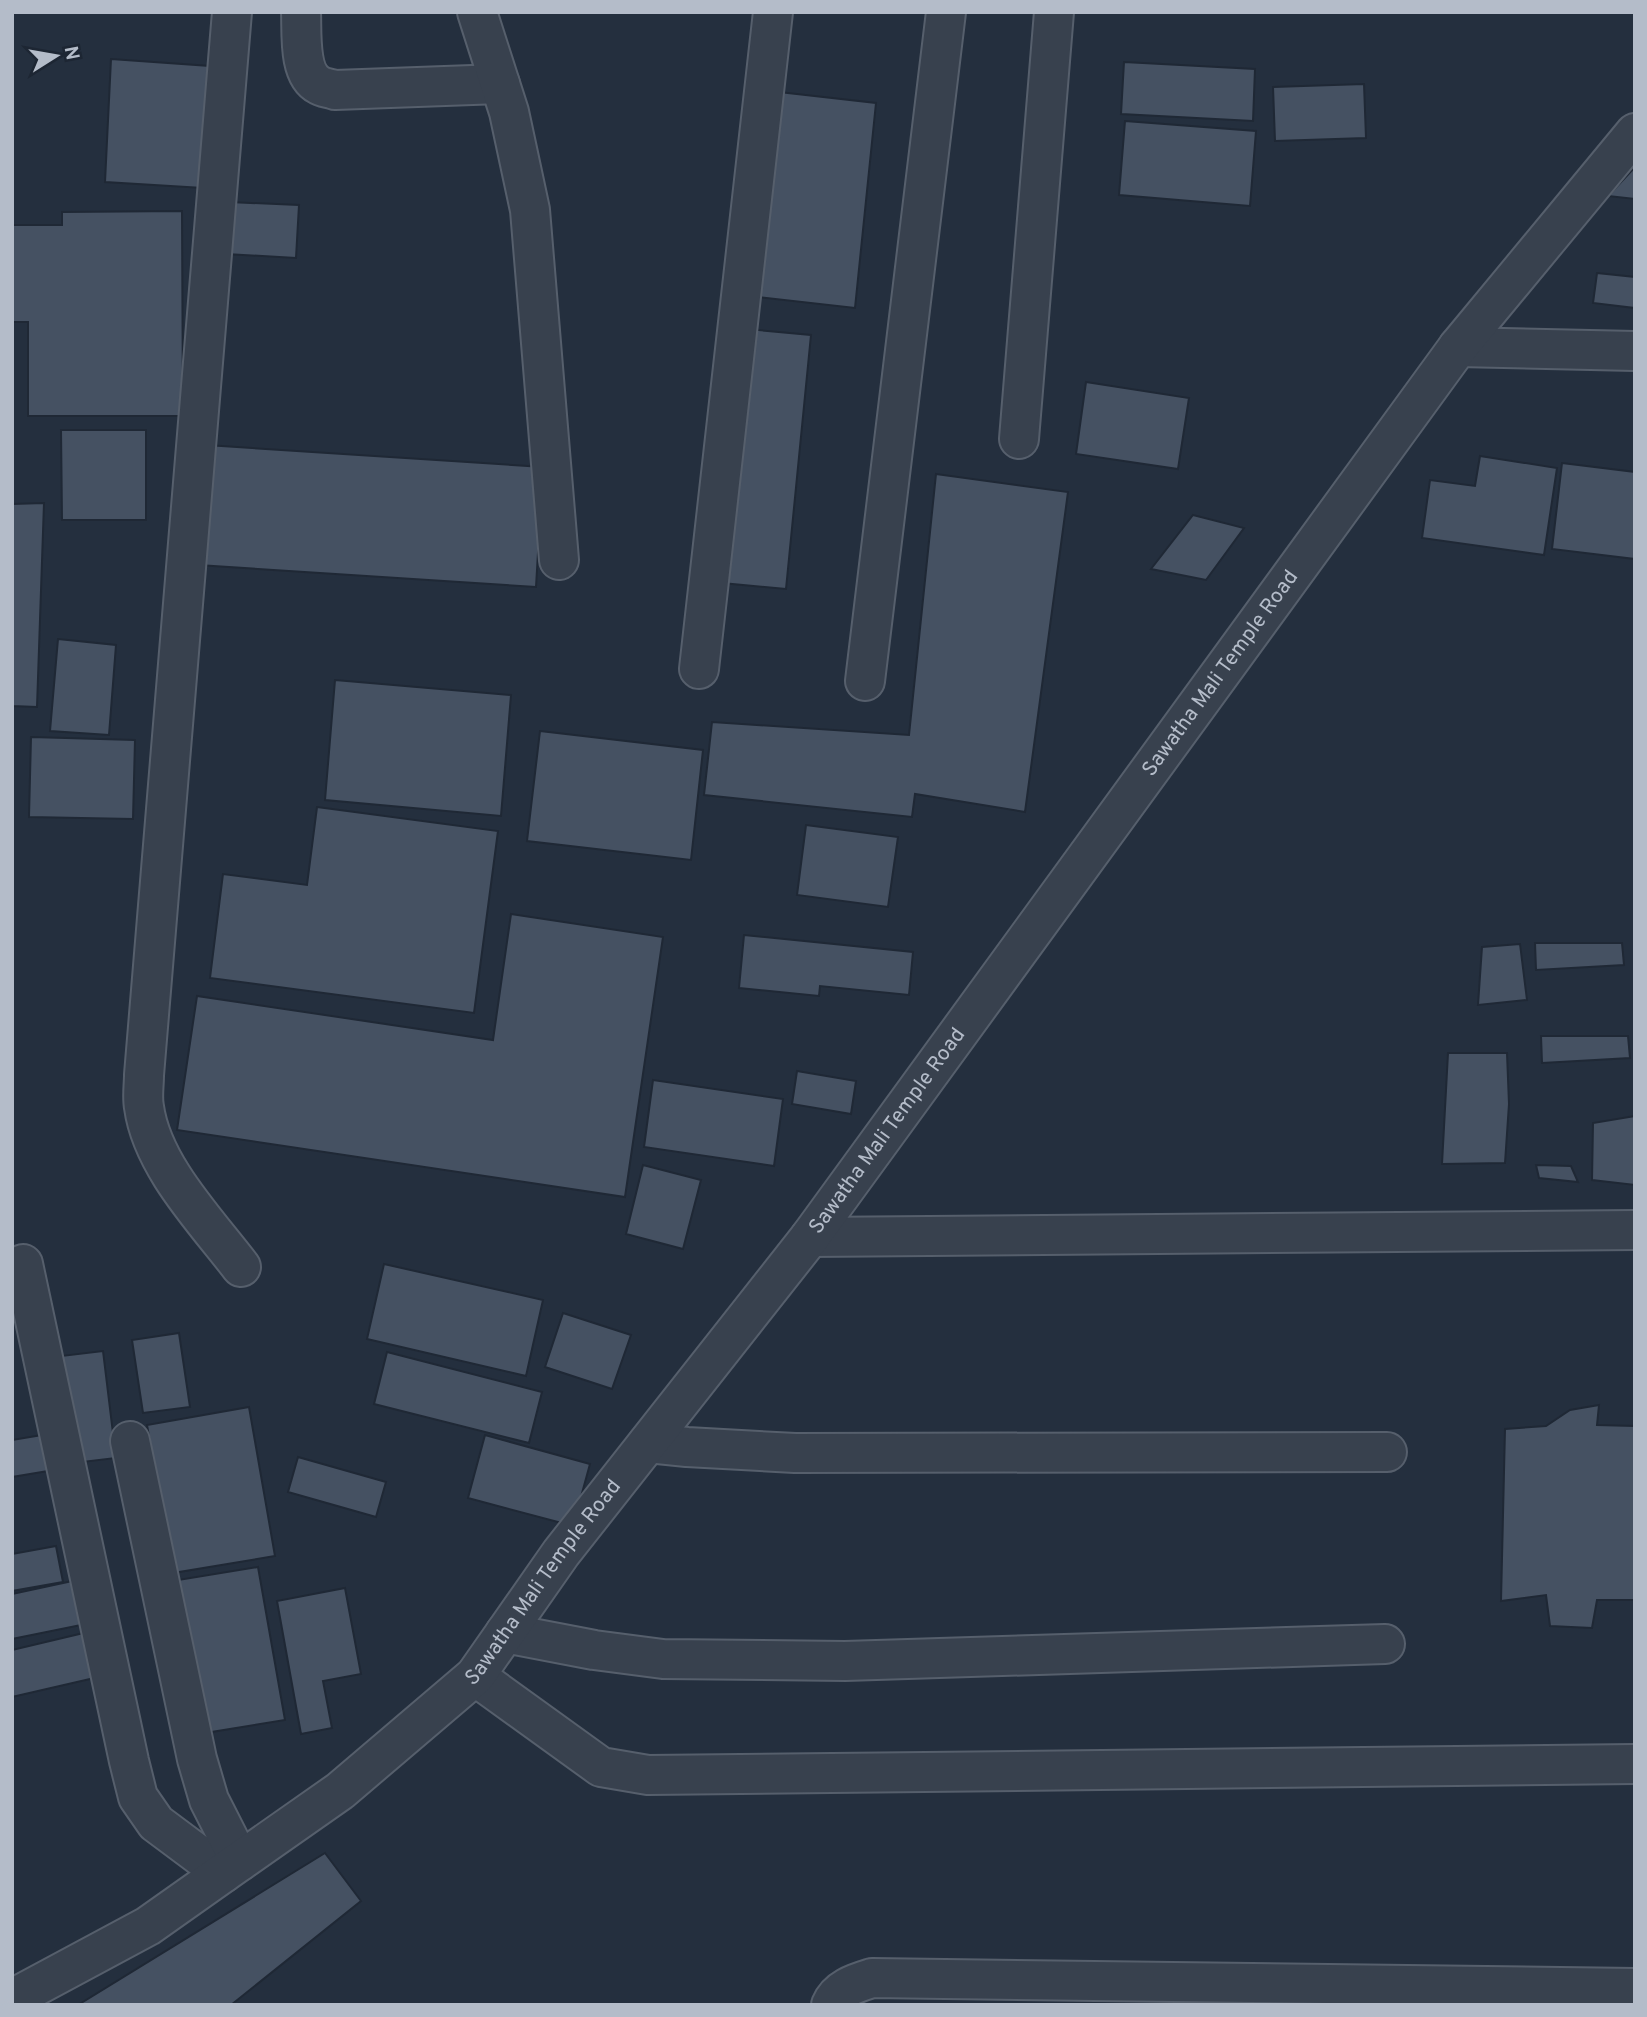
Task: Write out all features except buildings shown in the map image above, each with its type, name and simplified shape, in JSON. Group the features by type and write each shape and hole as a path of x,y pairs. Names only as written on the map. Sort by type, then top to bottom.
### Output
{"street":[{"path":"232,12 143,1106 154,1145 181,1189 241,1267"},
{"path":"301,12 304,61 308,76 319,86 335,90 500,84"},
{"path":"477,12 509,112 530,210 559,560"},
{"path":"699,669 773,12"},
{"path":"865,681 946,12"},
{"path":"1018,439 1054,12"},
{"name":"Sawatha Mali Temple Road","path":"12,1999 148,1926 340,1791 475,1676 561,1553 810,1237 1458,347 1635,133"},
{"path":"1458,347 1635,351"},
{"path":"810,1237 1635,1230"},
{"path":"23,1264 138,1797 156,1823 232,1867"},
{"path":"130,1441 197,1759 232,1867"},
{"path":"648,1443 795,1453 1387,1452"},
{"path":"505,1633 608,1652 663,1659 702,1660 845,1661 1385,1644"},
{"path":"475,1676 601,1767 648,1774 1635,1764"},
{"path":"831,2005 834,1997 851,1985 872,1978 1376,1995 1635,1988"}]}
